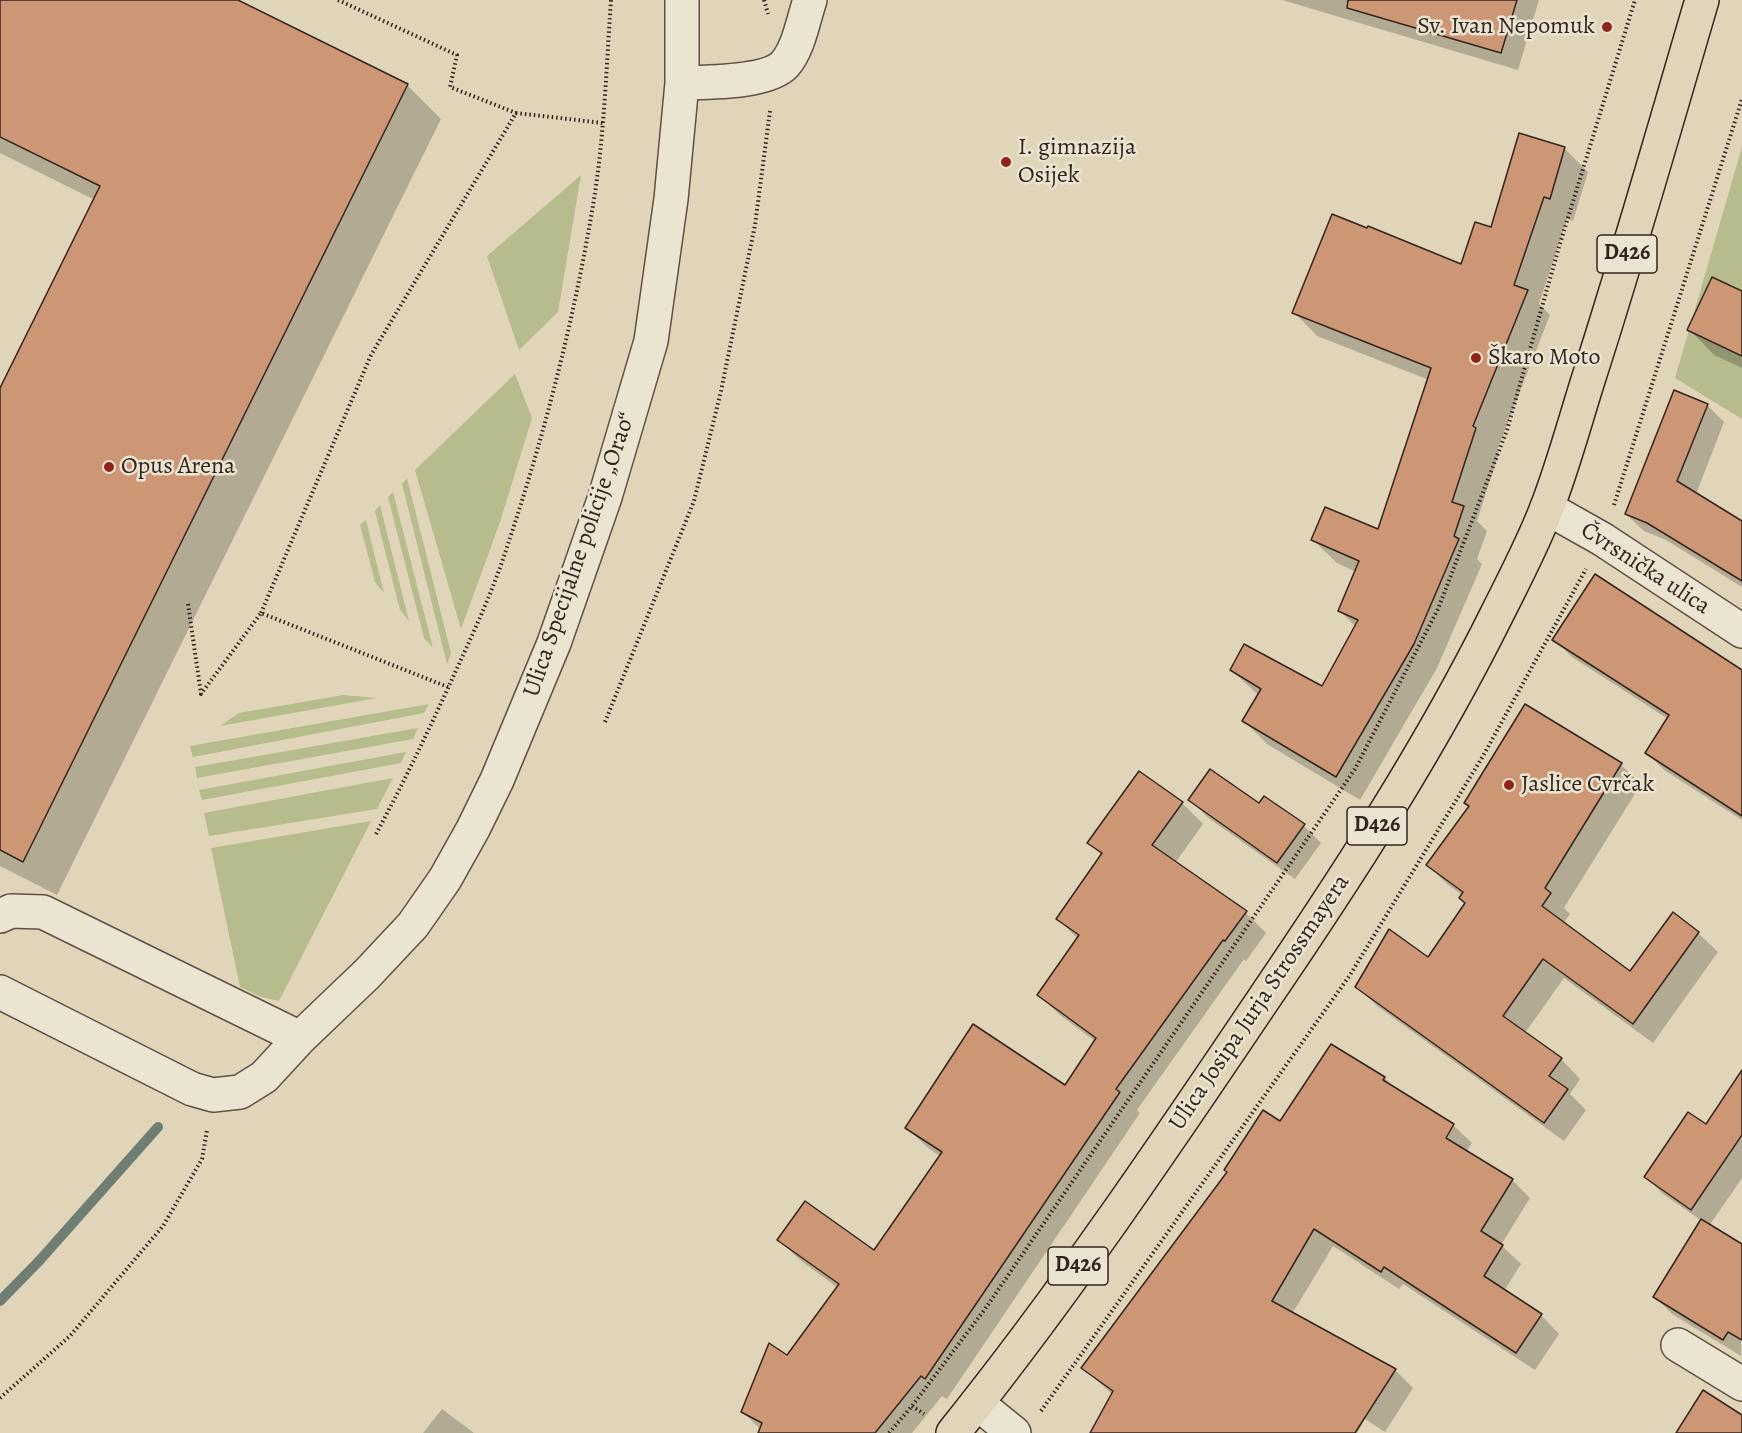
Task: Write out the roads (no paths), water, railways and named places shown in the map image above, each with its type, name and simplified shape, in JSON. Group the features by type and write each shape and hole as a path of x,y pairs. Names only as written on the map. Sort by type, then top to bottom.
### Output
{"main road":[{"name":"Ulica Josipa Jurja Strossmayera","path":"953,1433 1076,1269 1177,1128 1354,862 1449,707 1520,569 1547,508 1604,331 1702,0"}],"street":[{"name":"Ulica Specijalne policije „Orao“","path":"0,992 192,1089 213,1095 240,1092 264,1077 300,1038 367,974 412,925 445,879 473,830 497,780 554,643 605,497 651,341 671,199 682,83 682,0"},
{"path":"682,83 760,77 784,65 795,47 810,0"},
{"name":"Čvrsnička ulica","path":"1547,508 1602,539 1742,631"},
{"path":"0,891 300,1038"},
{"path":"0,916 11,911 43,912"},
{"path":"1678,1345 1742,1384"},
{"path":"977,1403 1014,1433"}],"waterway":[{"path":"0,1301 40,1260 158,1127"}],"place":[{"name":"Sv. Ivan Nepomuk","path":"1607,27"},
{"name":"I. gimnazija Osijek","path":"1006,162"},
{"name":"Škaro Moto","path":"1476,358"},
{"name":"Opus Arena","path":"109,467"},
{"name":"Jaslice Cvrčak","path":"1509,785"}]}
